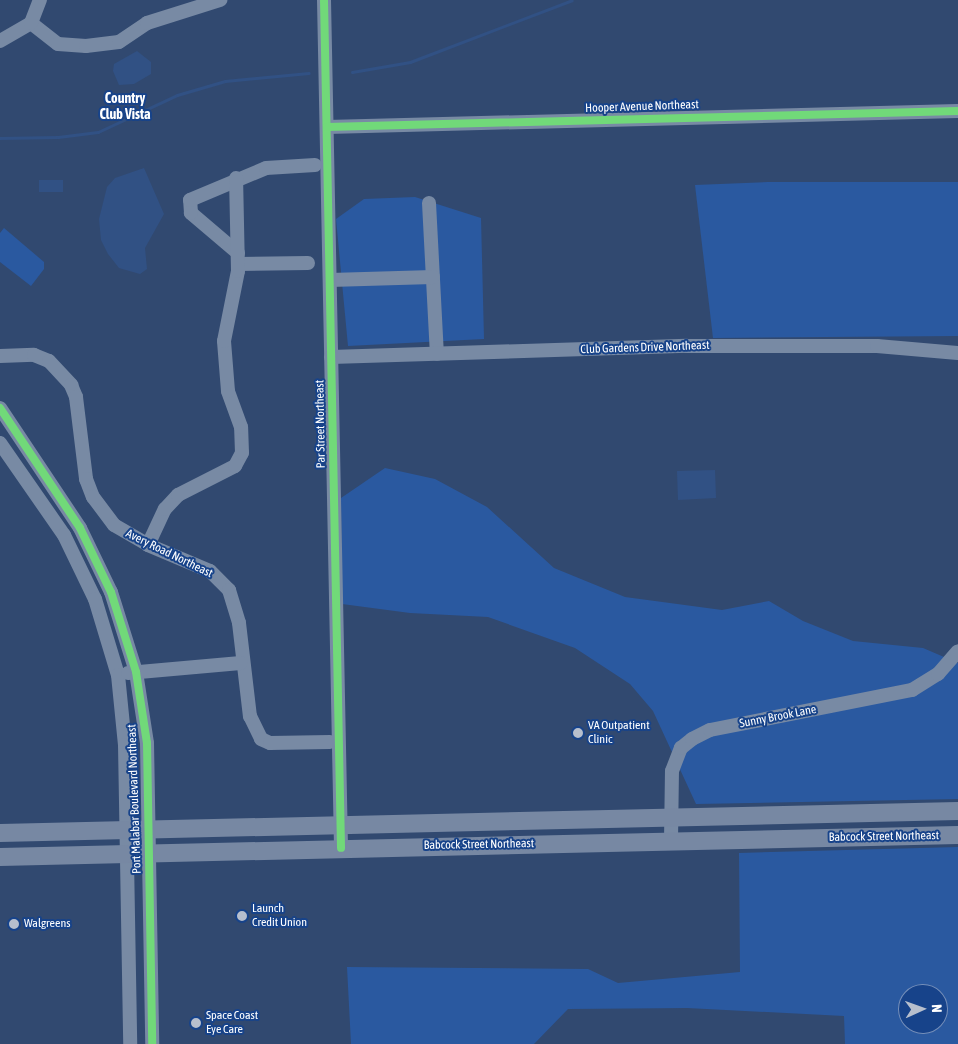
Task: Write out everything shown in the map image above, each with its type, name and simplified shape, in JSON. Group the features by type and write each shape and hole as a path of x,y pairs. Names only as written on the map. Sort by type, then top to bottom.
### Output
{"main road":[{"name":"Babcock Street Northeast","path":"0,833 958,811"},
{"path":"925,812 925,836"},
{"name":"Babcock Street Northeast","path":"0,857 958,835"}],"street":[{"path":"0,41 31,23 40,0"},
{"path":"31,23 58,44 86,46 119,42 147,23 220,0"},
{"name":"Par Street Northeast","path":"324,0 341,848"},
{"name":"Hooper Avenue Northeast","path":"327,127 958,111"},
{"path":"308,263 238,259 191,213 188,206 190,200 198,194 266,168 315,165"},
{"path":"148,545 164,509 178,495 235,466 241,458 243,442 228,390 224,341 238,259 236,178"},
{"path":"429,203 437,354"},
{"path":"330,280 433,277"},
{"name":"Club Gardens Drive Northeast","path":"331,357 687,346 877,346 958,353"},
{"name":"Avery Road Northeast","path":"0,356 34,355 59,369 76,397 84,468 93,497 114,525 148,545 210,571 229,590 239,623 241,662 252,723 261,739 270,743 330,742"},
{"name":"Port Malabar Boulevard Northeast","path":"0,408 80,528 111,592 136,672 147,743 152,1044"},
{"name":"Port Malabar Boulevard Northeast","path":"0,443 64,535 95,599 118,675 123,712 128,855 130,1044"},
{"name":"Sunny Brook Lane","path":"671,841 672,771 681,748 699,734 912,690 938,674 958,651"},
{"path":"118,675 241,662"}],"shaded area":[{"path":"137,51 151,62 151,74 134,84 119,85 113,71 114,64"},
{"path":"144,168 164,214 145,248 147,269 140,274 119,268 108,254 101,240 99,219 107,187 115,178"},
{"path":"39,180 63,180 63,192 39,192"},
{"path":"768,182 958,182 958,336 713,338 695,185"},
{"path":"415,197 481,218 484,339 348,346 336,219 364,199"},
{"path":"4,228 44,262 44,269 31,286 0,262 0,233"},
{"path":"385,468 435,479 487,507 554,568 625,597 722,610 769,601 803,621 853,641 923,648 958,663 958,799 696,804 653,711 630,684 575,648 488,617 410,613 342,604 341,498"},
{"path":"715,470 716,498 678,500 677,471"},
{"path":"958,847 958,1044 845,1044 844,1016 687,1008 568,1009 534,1044 351,1044 347,967 588,969 618,983 740,972 739,853"}],"waterway":[{"path":"352,72 410,62 572,0"},
{"path":"0,138 58,137 98,132 177,95 225,81 309,73"}],"cycle path":[{"path":"324,0 341,848"},
{"path":"327,127 958,111"},
{"path":"0,408 80,528 111,592 136,672 147,743 152,1044"}],"place":[{"name":"VA Outpatient Clinic","path":"578,733"},
{"name":"Launch Credit Union","path":"242,916"},
{"name":"Walgreens","path":"14,924"},
{"name":"Space Coast Eye Care","path":"196,1023"}],"district":[{"name":"Country Club Vista","path":"125,106"}]}
